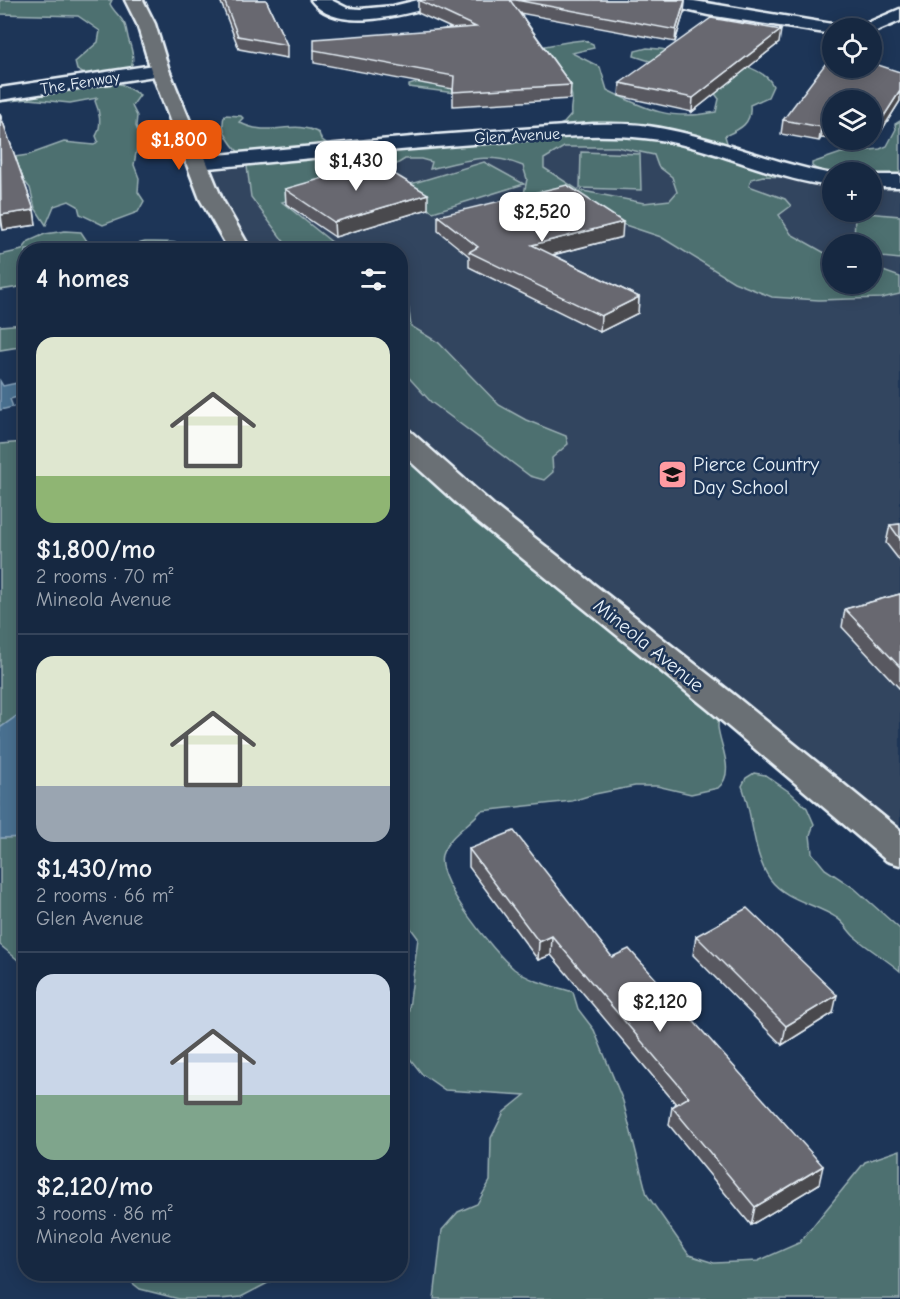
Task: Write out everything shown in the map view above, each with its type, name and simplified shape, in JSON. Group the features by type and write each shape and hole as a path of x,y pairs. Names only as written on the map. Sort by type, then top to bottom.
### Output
{"main road":[{"path":"134,0 146,24 160,70 218,214 236,243"},
{"name":"Mineola Avenue","path":"408,444 486,514 712,695 900,851"}],"street":[{"path":"320,0 330,9 360,13 403,9 437,0"},
{"path":"666,0 708,10 822,27"},
{"path":"882,23 900,14"},
{"path":"882,37 891,39"},
{"name":"The Fenway","path":"0,94 160,70"},
{"name":"Glen Avenue","path":"197,163 449,139 542,133 628,131 659,134 796,173 822,178"},
{"path":"882,181 900,180"}],"shaded area":[{"name":"Pierce Country Day School","path":"542,133 822,178 822,222 882,222 882,181 900,181 900,851 408,443 408,243 236,243 197,163"},
{"path":"0,381 3,386 18,383 18,397 10,399 13,407 0,410"},
{"path":"18,715 18,837 0,838 0,728"}],"green space":[{"path":"0,0 112,0 110,4 126,27 133,62 128,70 109,81 123,85 140,95 132,106 137,116 136,126 139,135 134,165 139,178 138,192 144,201 138,212 103,225 80,214 78,206 69,201 54,206 46,225 35,208 30,188 26,183 13,182 0,159 28,155 64,142 94,145 98,141 96,136 100,123 95,101 97,98 70,103 29,99 0,102 0,97 88,76 77,70 75,62 98,42 100,31 78,16 0,14"},
{"path":"584,40 593,44 594,48 572,53 600,67 607,90 647,108 672,114 716,112 719,99 713,91 662,65 634,56 635,51 647,48 660,49 722,59 755,70 766,77 773,86 768,97 750,105 749,117 744,125 725,136 728,146 805,178 763,176 751,179 749,186 785,199 791,206 779,215 791,234 822,251 822,294 882,294 882,271 900,277 900,294 882,298 819,300 772,297 734,282 661,237 610,220 469,216 524,194 527,179 523,166 510,161 488,158 430,169 432,162 405,159 387,170 282,202 333,243 285,243 251,197 246,159 232,145 223,127 225,115 241,116 243,118 239,122 249,127 309,129 319,133 321,139 329,145 542,133 564,123 571,115 572,97 566,86 455,93 409,87 409,85 530,48","holes":["564,147 617,147 654,155 658,166 672,177 677,192 670,200 644,203 578,190 544,168 544,159"]},
{"path":"900,121 900,177 882,177 882,162 822,162 822,171 812,166 812,163 841,153 882,150 887,146 896,129 895,124"},
{"path":"581,152 640,154 641,190 580,188"},
{"path":"484,162 524,184 433,212 394,189"},
{"path":"882,214 900,216 900,259 882,257 882,234 854,234 855,222 882,222"},
{"path":"65,231 81,232 88,243 27,243 45,234"},
{"path":"167,242 174,243 141,243"},
{"path":"18,251 18,287 0,290 0,255"},
{"path":"408,304 411,326 439,343 499,405 526,420 566,436 568,444 552,458 553,472 544,480 530,476 431,402 408,377"},
{"path":"18,325 18,347 0,350 0,326"},
{"path":"18,443 18,715 0,728 0,444"},
{"path":"408,443 721,702 718,727 726,759 726,775 718,788 691,794 657,786 635,786 572,801 481,811 449,842 442,855 442,867 456,898 493,948 514,969 550,986 573,992 578,1009 594,1030 623,1101 647,1195 689,1255 714,1263 758,1261 799,1243 865,1162 900,1150 900,1299 434,1299 442,1230 458,1212 477,1204 490,1181 491,1138 504,1112 525,1095 445,1090 422,1074 408,1056 408,1016 418,938 408,924"},
{"path":"754,773 765,775 791,793 807,808 814,824 810,835 812,853 825,869 854,888 900,929 900,971 867,947 837,918 792,897 770,879 760,859 742,786 746,778"},
{"path":"18,837 18,960 0,945 0,838"},
{"path":"130,1281 272,1281 241,1297 220,1299 179,1299 140,1289"}],"building":[{"path":"224,0 266,0 287,45 238,36"},
{"path":"418,0 510,0 571,85 453,92 454,76 314,50 314,39 476,27"},
{"path":"516,0 685,0 676,30"},
{"path":"711,18 781,30 693,98 620,83"},
{"path":"882,66 900,72 900,91 882,119 882,90 822,90 821,127 783,120 822,68 822,78 882,78"},
{"path":"0,114 34,210 1,215"},
{"path":"376,163 428,194 334,222 285,189"},
{"path":"567,185 623,222 532,245 639,297 601,316 469,252 478,247 438,216"},
{"path":"900,524 900,539 890,525"},
{"path":"900,594 900,667 845,609"},
{"path":"514,831 612,957 629,949 823,1166 755,1207 672,1107 689,1097 552,936 539,942 469,849"},
{"path":"747,908 837,995 786,1026 696,936"}],"place":[{"name":"Pierce Country Day School","path":"672,475"}]}
